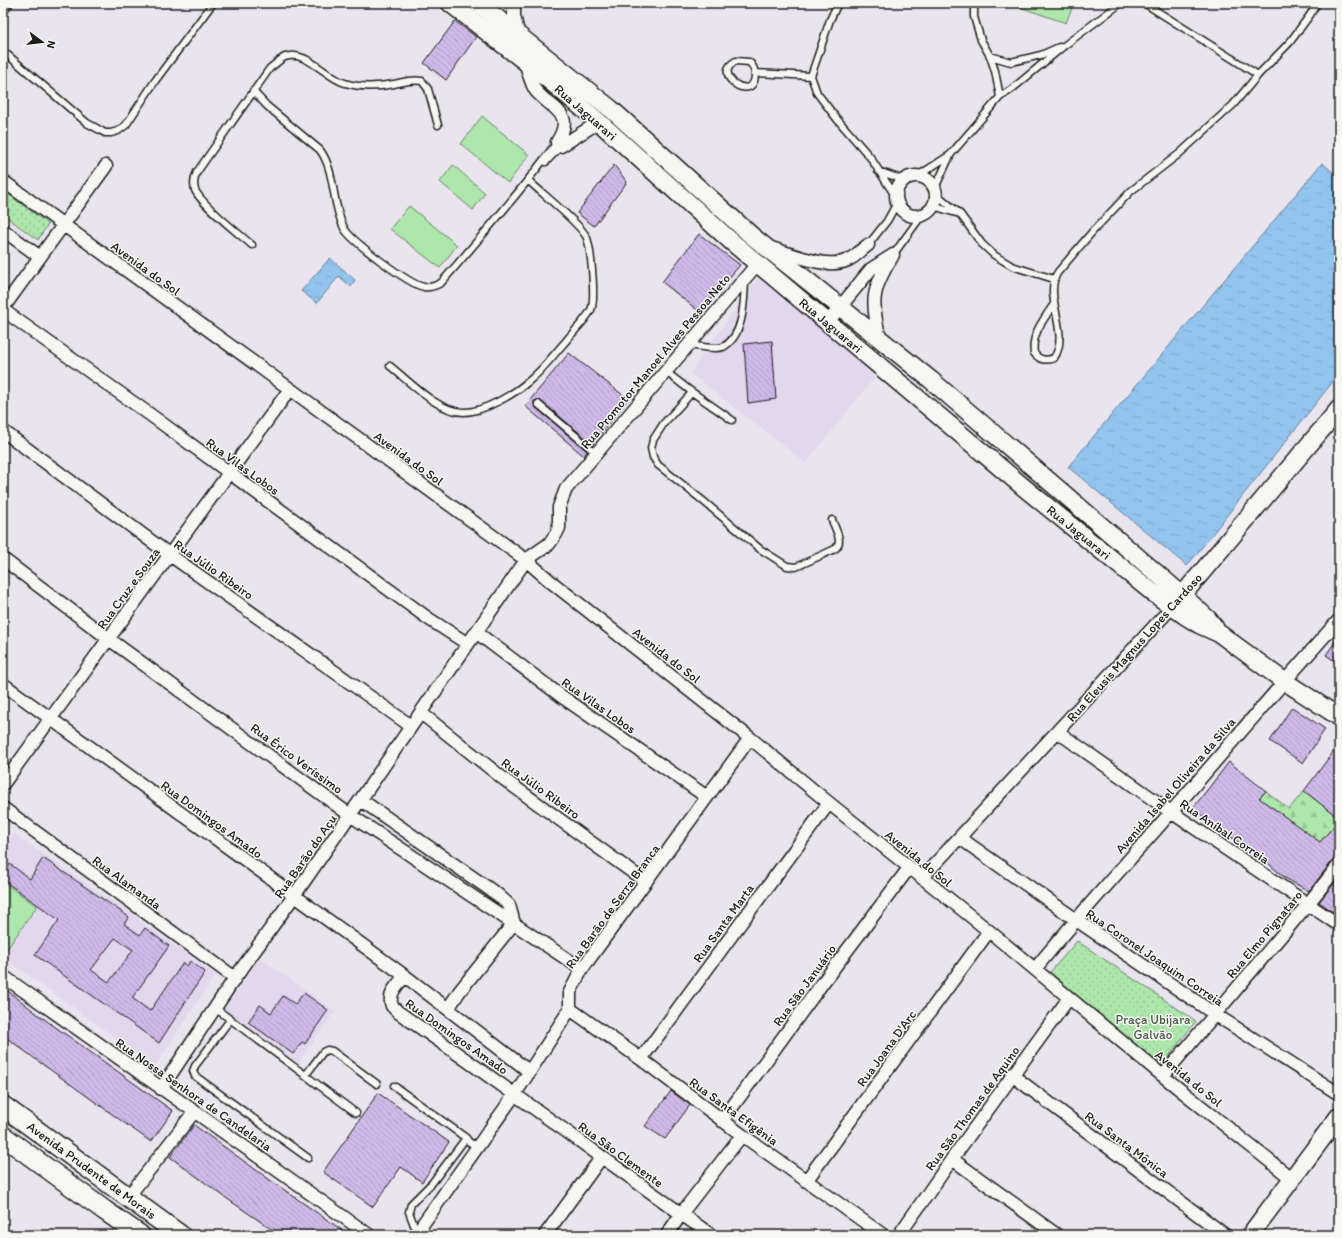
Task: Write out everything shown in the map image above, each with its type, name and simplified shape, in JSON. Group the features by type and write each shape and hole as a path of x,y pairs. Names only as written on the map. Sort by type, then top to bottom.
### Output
{"main road":[{"name":"Rua Jaguarari","path":"450,3 550,81 599,122 732,242 1027,490 1152,592 1177,601"},
{"name":"Rua Jaguarari","path":"478,3 611,109 764,246 880,339 1177,601 1200,625 1220,634 1284,681 1339,717"},
{"name":"Rua Eleusis Magnus Lopes Cardoso","path":"1177,601 1339,409"},
{"name":"Avenida Prudente de Morais","path":"3,1107 180,1235"},
{"path":"1250,1235 1339,1116"},
{"name":"Avenida Prudente de Morais","path":"3,1136 140,1235"}],"street":[{"path":"514,3 514,16 519,36"},
{"path":"524,62 536,91 561,113 564,124 559,144"},
{"path":"559,144 599,122"},
{"path":"3,309 106,166"},
{"path":"916,177 927,180 934,191 935,200 933,206 922,215 910,216 904,213 896,200 900,185 904,180 916,177"},
{"name":"Avenida do Sol","path":"3,181 526,560 550,581 750,738 909,868 989,931 1163,1076 1292,1179"},
{"path":"3,230 40,257"},
{"path":"764,246 822,262 838,263 849,260 868,244"},
{"path":"828,322 871,269 893,255"},
{"path":"880,339 875,318 874,301 879,281 893,255"},
{"name":"Rua Promotor Manoel Alves Pessoa Neto","path":"526,560 549,544 556,534 559,528 559,507 561,499 574,478 758,263"},
{"name":"Rua Vilas Lobos","path":"3,309 152,416 428,619 468,644"},
{"name":"Rua Cruz e Souza","path":"3,784 290,389"},
{"name":"Rua Júlio Ribeiro","path":"3,431 170,555 411,726"},
{"name":"Rua Érico Veríssimo","path":"3,559 109,639 350,814 582,969"},
{"name":"Rua Barão do Açu","path":"161,1089 235,978 361,800 526,560"},
{"name":"Rua Eleusis Magnus Lopes Cardoso","path":"922,878 1177,601"},
{"name":"Avenida Isabel Oliveira da Silva","path":"1035,969 1075,920 1172,812 1284,681 1339,620"},
{"name":"Rua Vilas Lobos","path":"476,632 561,696 707,797"},
{"name":"Rua Domingos Amado","path":"3,684 405,976 530,1072"},
{"name":"Rua Júlio Ribeiro","path":"420,713 505,780 646,882"},
{"name":"Rua Aníbal Correia","path":"1058,732 1172,812 1339,925"},
{"name":"Rua Barão de Serra Branca","path":"416,1234 515,1094 570,1009 570,992 582,969 750,738"},
{"path":"361,800 498,895 509,905 514,923 458,992 448,1009"},
{"name":"Rua Santa Marta","path":"641,1059 829,803"},
{"name":"Rua Alamanda","path":"3,808 235,978"},
{"name":"Rua Coronel Joaquim Correia","path":"960,838 1075,920 1216,1015 1339,1094"},
{"name":"Rua Elmo Pignataro","path":"1163,1076 1216,1015 1339,865"},
{"name":"Rua São Januário","path":"722,1121 909,868"},
{"name":"Rua Joana D'Arc","path":"806,1181 989,931"},
{"name":"Rua Nossa Senhora de Candelaria","path":"3,976 369,1235"},
{"name":"Rua Domingos Amado","path":"405,976 393,990 390,998 392,1006 515,1094"},
{"name":"Rua São Thomas de Aquino","path":"899,1235 1012,1075 1069,998"},
{"name":"Rua Santa Efigênia","path":"570,1009 641,1059 722,1121 883,1235"},
{"name":"Rua Santa Mônica","path":"1012,1075 1225,1235"},
{"name":"Rua São Clemente","path":"515,1094 601,1158 711,1235"},
{"path":"128,1197 194,1112"},
{"path":"667,1235 681,1214 742,1135"},
{"path":"545,1235 601,1158"},
{"path":"952,1159 1057,1235"}],"lane":[{"path":"3,12 10,3"},
{"path":"3,51 87,123 106,132 115,132 126,125 155,81 213,3"},
{"path":"838,3 830,20 811,76 817,93 837,119 870,156 896,200 887,221 868,244"},
{"path":"974,3 974,17 981,40 990,56 995,71 1000,97"},
{"path":"916,177 951,154 1000,97 1121,3"},
{"path":"1144,3 1258,75"},
{"path":"1054,304 1036,334 1034,342 1034,353 1041,359 1050,360 1054,358 1058,350 1060,338 1054,304 1054,279 1058,272 1093,231 1132,191 1179,154 1227,110 1290,42 1317,3"},
{"path":"990,56 1011,62 1041,55 1065,45"},
{"path":"252,245 198,195 194,184 194,178 270,68 285,57 302,57 337,81 358,87 386,85 416,80 422,81 428,89 438,125"},
{"path":"736,61 745,61 752,64 755,73 755,79 752,84 747,87 741,87 735,85 731,81 728,69 732,63 736,61"},
{"path":"755,73 811,76"},
{"path":"253,91 267,106 320,150 325,157 338,214 345,230 362,246 410,282 418,286 430,288 441,283 478,242 559,144"},
{"path":"951,154 934,191 960,214 982,244 994,255 1012,266 1054,279"},
{"path":"878,171 904,180"},
{"path":"390,366 438,404 455,411 472,411 487,406 507,396 530,381 579,326 590,310 594,294 590,251 586,237 579,227 528,180"},
{"path":"933,206 960,214"},
{"path":"893,255 922,215"},
{"path":"687,345 710,348 722,347 737,332 741,320 746,276"},
{"path":"665,371 732,420"},
{"path":"692,392 664,423 653,440 651,448 653,457 658,465 760,549 787,566 796,566 839,546 840,542 832,520"},
{"path":"538,404 596,452"},
{"path":"215,1008 356,1113"},
{"path":"230,1020 195,1066 193,1071 195,1076 308,1158"},
{"path":"305,1076 323,1052 327,1050 332,1051 377,1084"},
{"path":"394,1086 466,1138 469,1142 478,1147"},
{"path":"416,1234 409,1212 412,1204 432,1183 466,1138"}],"shaded area":[{"path":"760,274 879,372 806,463 690,373"},
{"path":"14,834 131,914 215,975 155,1066 3,957 3,850"},
{"path":"260,958 335,1011 298,1063 224,1009"}],"green space":[{"path":"1008,3 1074,3 1066,23"},
{"path":"482,116 529,155 508,183 461,144"},
{"path":"453,165 485,193 473,210 440,182"},
{"path":"3,190 48,224 38,240 3,215"},
{"path":"409,206 457,245 440,268 390,229"},
{"path":"1266,791 1289,809 1304,791 1339,818 1339,842 1289,880 1291,822 1272,807 1242,844 1228,835"},
{"path":"3,882 37,906 7,949 3,946"},
{"name":"Praça Ubijara Galvão","path":"1077,941 1196,1021 1160,1068 1047,976"}],"water":[{"path":"1322,163 1339,177 1339,374 1187,566 1068,467"},
{"path":"330,258 355,280 351,287 339,276 317,303 301,291"}],"building":[{"path":"455,21 476,37 446,80 424,63"},
{"path":"614,165 627,182 594,226 577,213"},
{"path":"699,234 740,265 700,312 662,282"},
{"path":"772,341 776,399 748,403 744,344"},
{"path":"569,353 628,399 593,444 541,401 534,401 535,407 587,451 584,456 525,406"},
{"path":"1339,636 1339,664 1326,655"},
{"path":"1292,707 1325,729 1303,763 1270,741"},
{"path":"1339,744 1339,818 1304,791"},
{"path":"1229,762 1266,791 1259,798 1320,842 1339,820 1339,858 1333,860 1309,891 1285,878 1262,858 1211,823 1193,808"},
{"path":"43,858 129,917 124,924 140,935 145,928 169,946 132,998 150,1011 183,963 187,966 190,961 205,972 159,1043 35,955 59,920 3,880 3,876 10,864 30,879","holes":["115,938 133,950 109,982 91,970"]},
{"path":"1339,877 1339,916 1319,902"},
{"path":"3,987 40,1016 173,1111 151,1142 3,1035"},
{"path":"304,993 328,1010 305,1044 302,1042 293,1054 248,1022 260,1005 271,1013 283,996 295,1004"},
{"path":"671,1091 690,1105 665,1139 645,1126"},
{"path":"378,1093 449,1142 422,1182 401,1167 373,1207 323,1172"},
{"path":"194,1125 349,1235 280,1235 226,1198 170,1157"}]}
